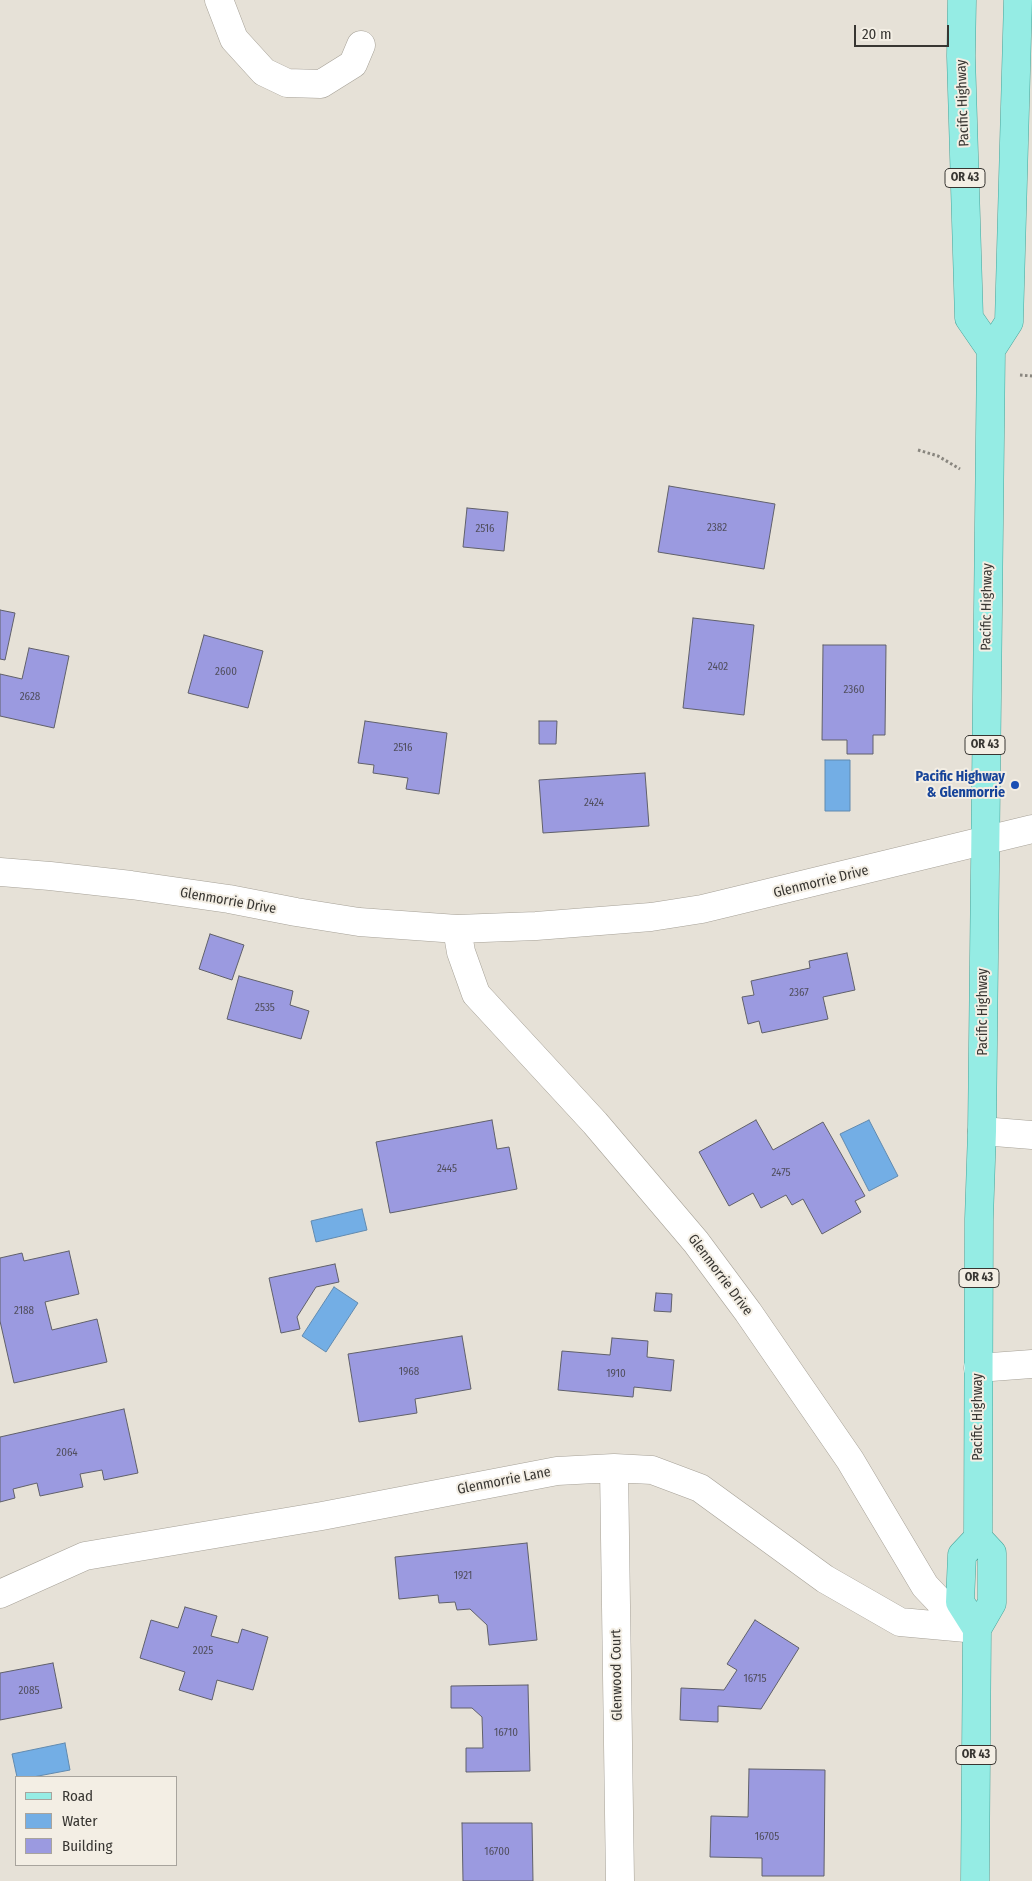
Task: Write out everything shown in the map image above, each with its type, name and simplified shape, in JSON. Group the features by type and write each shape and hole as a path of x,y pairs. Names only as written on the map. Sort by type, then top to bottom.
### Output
{"main road":[{"name":"Pacific Highway","path":"962,0 961,56 969,318 991,350 978,1368 978,1538 962,1555 960,1602 977,1629"},
{"path":"991,350 1009,322 1018,0"},
{"name":"OR 43","path":"975,1881 977,1629"}],"street":[{"path":"219,0 234,39 264,72 287,83 321,84 353,64 362,45"},
{"name":"Glenmorrie Drive","path":"0,872 109,882 229,899 359,922 457,929 536,926 651,917 702,909 1032,829"},
{"name":"Glenmorrie Drive","path":"457,929 461,952 476,994 576,1101 696,1242 748,1312 850,1460 925,1586 943,1605 977,1629"},
{"path":"982,1131 1032,1135"},
{"path":"978,1368 1032,1364"},
{"name":"Glenmorrie Lane","path":"0,1594 85,1556 322,1516 557,1471 614,1468 652,1470 700,1488 825,1579 900,1622 977,1629"},
{"name":"Glenwood Court","path":"614,1468 620,1881"}],"path":[{"path":"918,450 938,456 989,486"}],"water":[{"path":"825,760 850,760 850,811 825,811"},
{"path":"869,1120 898,1176 869,1191 840,1134"},
{"path":"362,1209 367,1230 316,1242 311,1221"},
{"path":"334,1287 358,1303 326,1352 302,1336"},
{"path":"65,1743 70,1770 38,1776 17,1776 12,1754"}],"building":[{"path":"669,486 775,504 764,569 658,552"},
{"path":"467,508 508,512 504,551 463,547"},
{"path":"0,610 15,613 5,660 0,659"},
{"path":"693,618 754,625 744,715 683,708"},
{"path":"204,635 263,651 248,708 188,693"},
{"path":"823,645 886,645 885,735 873,735 873,754 847,754 847,740 822,740"},
{"path":"29,648 69,656 54,728 0,716 0,674 22,679"},
{"path":"365,721 447,733 439,794 406,789 408,778 373,773 374,765 358,763"},
{"path":"539,721 557,721 556,744 539,744"},
{"path":"645,773 649,826 543,833 539,780"},
{"path":"210,934 244,945 232,980 199,969"},
{"path":"847,953 855,990 823,997 828,1019 762,1033 759,1021 748,1024 742,997 754,995 751,981 810,968 809,961"},
{"path":"239,976 293,991 290,1005 309,1011 301,1039 227,1019"},
{"path":"492,1120 497,1149 509,1147 517,1189 390,1213 376,1142"},
{"path":"756,1120 773,1150 823,1122 865,1196 855,1201 861,1212 822,1234 803,1199 792,1205 786,1195 761,1208 753,1193 729,1206 699,1152"},
{"path":"69,1251 79,1294 45,1302 52,1330 97,1319 107,1362 14,1383 0,1321 0,1258 22,1253 24,1261"},
{"path":"335,1264 339,1282 316,1287 297,1317 300,1329 281,1333 269,1278"},
{"path":"656,1293 672,1294 671,1312 654,1311"},
{"path":"462,1336 471,1389 415,1399 417,1413 359,1422 348,1354"},
{"path":"612,1338 648,1341 647,1357 674,1360 671,1391 634,1387 633,1397 558,1390 562,1351 610,1355"},
{"path":"124,1409 138,1473 104,1480 102,1470 80,1474 83,1487 40,1496 37,1483 13,1489 15,1498 0,1502 0,1437"},
{"path":"527,1543 537,1640 489,1645 487,1625 470,1609 457,1610 455,1602 439,1603 438,1595 399,1599 395,1557"},
{"path":"185,1607 217,1616 211,1636 238,1643 242,1629 268,1637 253,1690 217,1680 212,1700 179,1690 185,1672 140,1658 151,1620 178,1628"},
{"path":"755,1620 799,1648 761,1709 718,1706 718,1722 680,1720 681,1688 724,1690 737,1670 727,1664"},
{"path":"53,1663 62,1708 0,1720 0,1673"},
{"path":"528,1685 530,1771 466,1772 466,1748 483,1748 482,1717 472,1708 451,1708 451,1686"},
{"path":"749,1769 825,1770 824,1876 762,1876 762,1858 710,1857 711,1816 748,1817"},
{"path":"462,1823 532,1823 533,1881 463,1881"}],"place":[{"name":"Pacific Highway & Glenmorrie","path":"1015,785"}]}
